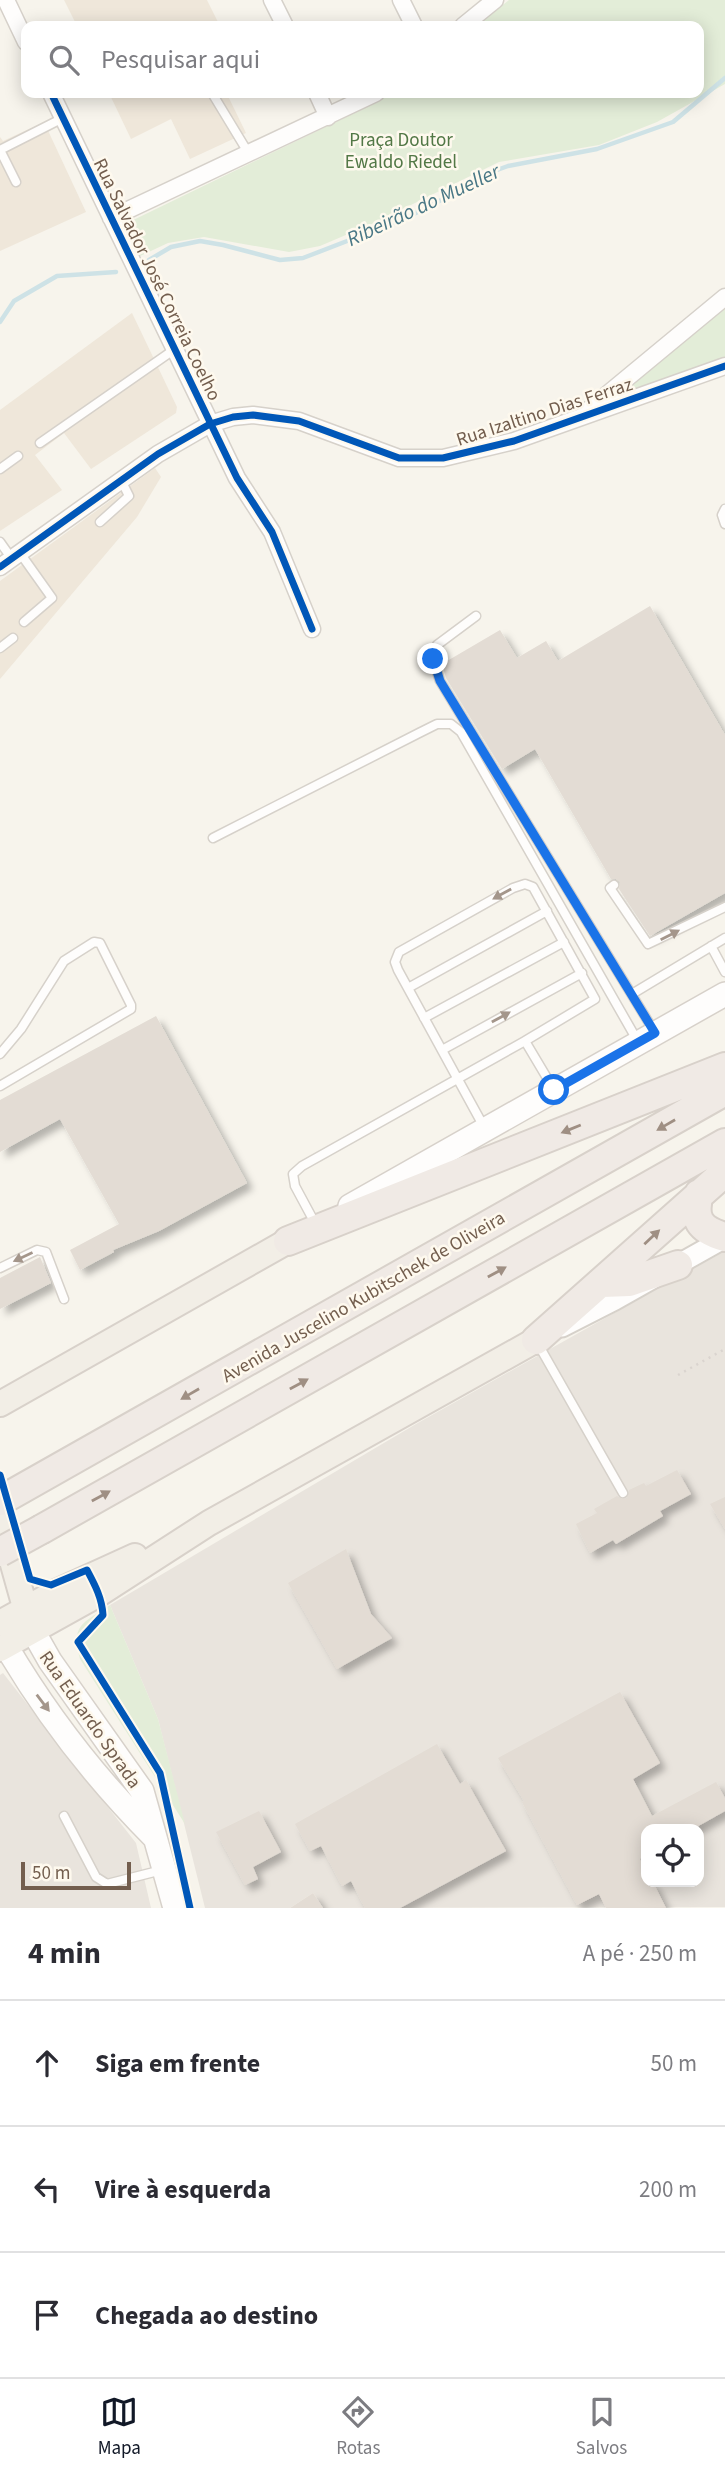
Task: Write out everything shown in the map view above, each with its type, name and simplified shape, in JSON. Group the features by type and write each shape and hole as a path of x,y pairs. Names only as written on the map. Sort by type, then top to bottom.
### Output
{"highway":[{"path":"288,1241 725,1067"},
{"name":"Avenida Juscelino Kubitschek de Oliveira","path":"12,1494 725,1091"},
{"path":"0,1552 725,1143"},
{"path":"536,1340 725,1171"},
{"path":"699,1195 695,1208 697,1218 704,1228 725,1238"},
{"path":"602,1283 628,1282 678,1265"}],"main road":[{"path":"0,1405 725,994"},
{"path":"1,1643 29,1620 99,1594 209,1522 536,1340"},
{"path":"0,1391 26,1391"},
{"name":"Rua Eduardo Sprada","path":"0,1518 29,1620 50,1661 136,1781 146,1801 175,1908"},
{"name":"Rua Eduardo Sprada","path":"1,1643 24,1679 113,1795 157,1840"}],"street":[{"path":"6,0 21,32"},
{"path":"272,0 282,21"},
{"path":"401,0 412,21"},
{"path":"469,21 495,0"},
{"name":"Rua Salvador José Correia Coelho","path":"53,98 237,478 272,532 312,628"},
{"path":"319,98 328,117"},
{"path":"111,218 366,98"},
{"path":"576,420 725,297"},
{"name":"Rua Izaltino Dias Ferraz","path":"10,559 158,454 211,424 233,417 277,417 319,427 385,454 412,460 462,455 514,441 725,366"},
{"path":"536,1340 725,1238"}],"lane":[{"path":"215,98 249,154"},
{"path":"16,182 0,150 63,118"},
{"path":"40,443 174,349"},
{"path":"0,469 18,456"},
{"path":"100,522 129,496 121,481"},
{"path":"725,509 725,524"},
{"path":"0,542 10,559 52,598 24,622"},
{"path":"475,616 437,645 433,659 440,681 632,993 647,1038"},
{"path":"0,648 13,638"},
{"path":"214,838 437,724 452,724 461,732 647,1038"},
{"path":"316,1225 295,1186 293,1174 302,1166 458,1079 526,1041 592,1002 595,995 565,942 533,887 525,884 502,894 399,952 395,962 424,1018 458,1079 485,1129"},
{"path":"612,887 648,944 725,906"},
{"path":"408,988 547,911"},
{"path":"632,993 725,939"},
{"path":"0,1054 21,1030 64,961 94,942 100,943 131,1004 129,1012 0,1086"},
{"path":"424,1018 565,942"},
{"path":"711,946 725,972"},
{"path":"442,1050 582,973"},
{"path":"526,1041 554,1090"},
{"path":"0,1268 37,1250 46,1252 64,1298"},
{"path":"536,1340 623,1493"},
{"path":"64,1816 96,1877 107,1884 164,1869"}],"path":[{"path":"678,1375 725,1349"}],"shaded area":[{"path":"64,0 207,0 218,21 74,21"},
{"path":"111,98 229,98 246,133 190,159 171,119 131,139"},
{"path":"44,122 86,212 0,251 0,137 3,141"},
{"path":"132,313 177,407 176,413 91,469 64,433 35,455 62,490 0,531 0,410"},
{"path":"155,468 161,477 137,517 0,679 0,581"},
{"path":"725,1251 725,1907 323,1908 313,1893 290,1908 205,1908 158,1719 110,1605 416,1424"},
{"path":"3,1673 136,1843 151,1908 0,1908 0,1675"}],"green space":[{"name":"Praça Doutor Ewaldo Riedel","path":"509,0 725,0 725,84 704,96 704,21 483,21"},
{"name":"Praça Doutor Ewaldo Riedel","path":"382,98 700,98 657,122 599,145 499,162 374,223 320,246 289,252 204,237 168,243 138,257 123,225"},
{"path":"725,307 725,358 615,398"},
{"path":"110,1605 158,1719 185,1824 80,1659 77,1647 78,1631 86,1621"}],"building":[{"path":"650,606 725,735 725,893 650,936 619,889 620,882 611,879 535,749 502,769 446,678 442,664 500,630 517,658 546,641 558,661"},
{"path":"156,1016 247,1183 159,1231 113,1250 114,1252 80,1270 70,1250 119,1224 60,1119 0,1152 0,1100"},
{"path":"40,1257 51,1283 0,1309 0,1278"},
{"path":"677,1470 691,1494 660,1511 663,1516 616,1544 613,1540 590,1553 576,1524 597,1513 594,1509 617,1496 627,1498 629,1490 644,1483 646,1486"},
{"path":"725,1497 725,1529 710,1504"},
{"path":"346,1549 371,1614 392,1638 337,1669 288,1583"},
{"path":"620,1692 660,1763 633,1779 652,1816 716,1782 725,1798 725,1811 702,1824 641,1824 641,1887 656,1887 666,1908 606,1908 599,1894 577,1905 522,1802 524,1801 498,1758"},
{"path":"437,1744 460,1784 466,1780 506,1851 400,1908 365,1908 351,1881 342,1886 321,1846 310,1851 295,1824"},
{"path":"259,1811 281,1852 253,1867 258,1879 245,1885 216,1832"},
{"path":"313,1893 323,1908 290,1908"}],"waterway":[{"name":"Ribeirão do Mueller","path":"704,96 725,78"},
{"name":"Ribeirão do Mueller","path":"149,260 171,247 200,241 280,260 303,258 404,219 457,192 475,178 508,166 597,149 673,122 701,98"},
{"name":"Ribeirão do Mueller","path":"0,322 14,301 57,276 116,272"}],"cycle path":[{"path":"53,98 237,478 272,532 312,629"},
{"path":"0,567 158,454 210,424 233,417 253,415 299,421 399,458 443,458 514,441 725,366"},
{"path":"0,1475 30,1579 51,1585 87,1570 95,1586 103,1615 78,1642 160,1773 190,1908"}],"route":[{"path":"433,659 440,681 655,1033 554,1090"}]}
